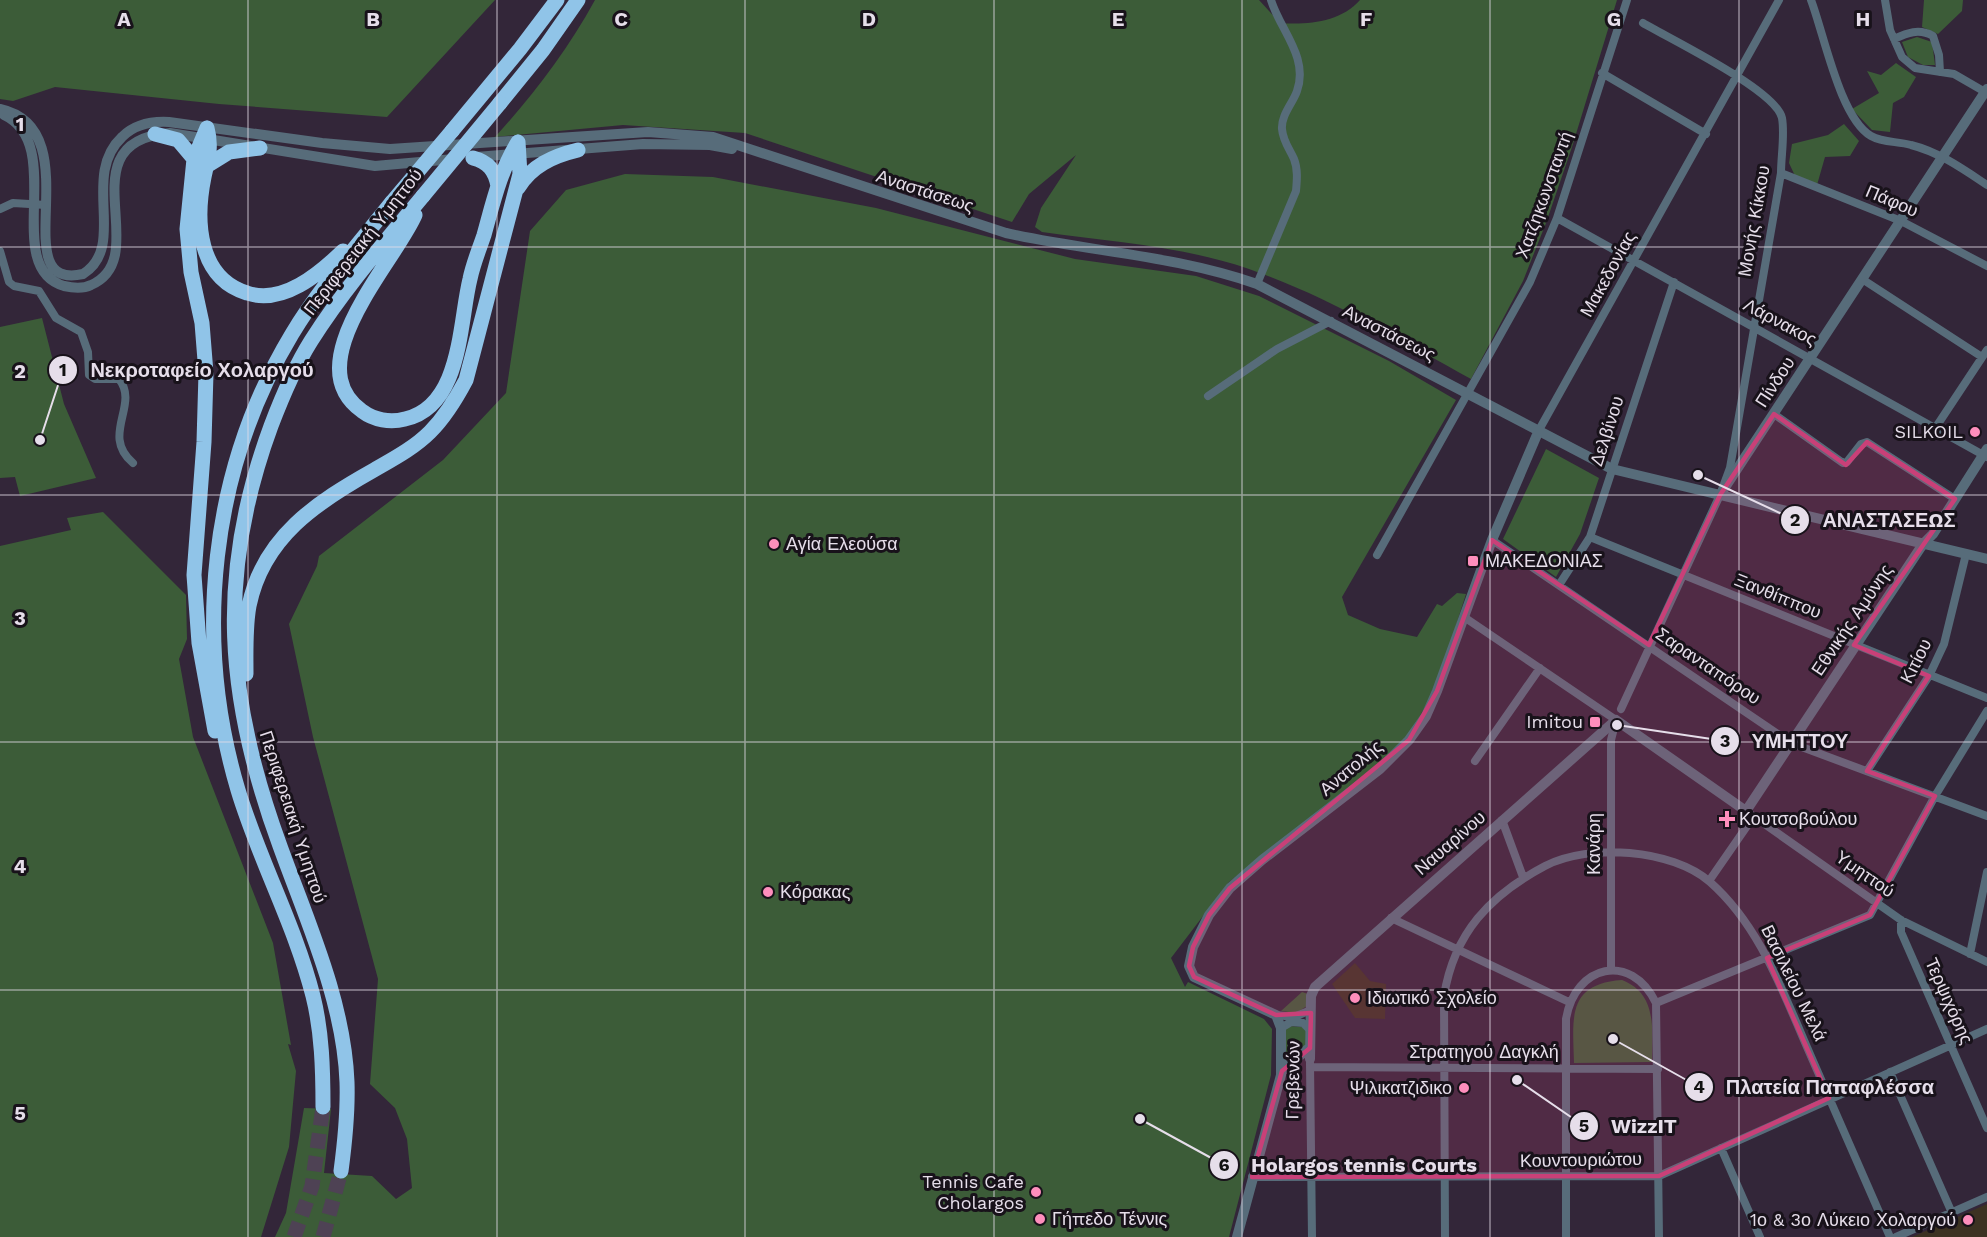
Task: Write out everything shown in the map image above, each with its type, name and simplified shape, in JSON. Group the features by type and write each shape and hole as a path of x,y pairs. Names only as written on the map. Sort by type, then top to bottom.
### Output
{"highway":[{"name":"Περιφερειακή Υμηττού","path":"323,1107 322,1055 312,996 238,790 224,730 213,647 218,552 236,461 260,397 292,333 345,259 520,49 557,0"},
{"name":"Περιφερειακή Υμηττού","path":"341,1171 345,1141 347,1080 340,1028 304,911 256,777 245,734 235,652 236,582 244,516 260,457 280,401 310,343 356,276 537,58 578,0"},
{"path":"155,134 178,140 201,162 200,222 207,258 225,283 250,295 280,293 308,280 336,257 392,202"},
{"path":"206,135 187,229 188,250 202,323 206,373 204,442 195,540 199,643 215,732 228,771 238,790"},
{"path":"201,162 229,152 260,148"},
{"path":"516,190 538,166 563,154 578,150"},
{"path":"423,196 409,228 355,313 340,360 340,374 349,398 361,411 385,421 408,418 420,413 439,395 445,384 456,348 470,278 498,186 516,151"},
{"path":"245,734 249,605 262,568 283,535 297,521 334,492 411,447 429,433 457,398 474,355 516,190 516,151"},
{"path":"473,158 488,164 493,170 498,186"}],"street":[{"path":"1257,284 1296,191 1297,175 1294,160 1283,141 1282,126 1297,90 1300,70 1296,52 1277,19 1271,0"},
{"name":"Χατζηκωνσταντή","path":"1377,555 1530,282 1557,218 1627,0"},
{"name":"Μακεδονίας","path":"1539,430 1779,0"},
{"path":"1810,0 1846,106 1858,125 1871,136 1882,141 1909,144 1943,156 1987,185"},
{"path":"1885,0 1894,39 1902,57 1915,68 1954,74 1986,92"},
{"path":"1643,23 1737,76"},
{"path":"1894,39 1914,32 1927,32 1933,36 1939,55 1940,72"},
{"path":"1602,73 1706,134"},
{"name":"Μονής Κίκκου","path":"1720,495 1730,468 1752,327 1781,173 1782,118 1779,111 1762,93 1737,76"},
{"name":"Πίνδου","path":"1619,714 1720,495 1986,92"},
{"path":"0,111 16,122 29,142 32,156 34,252 42,271 59,285 80,288 90,286 108,272 115,253 115,186 119,161 134,143 155,134 206,135 364,148 516,151 578,150 643,144 710,145 768,154"},
{"path":"0,111 24,118 41,140 46,159 45,234 49,259 54,267 68,275 83,274 96,264 103,249 105,160 116,143 135,127 156,122 260,148 375,166 473,158 648,132 713,137 768,154"},
{"name":"Αναστάσεως","path":"768,154 1006,233 1048,242 1163,258 1213,269 1257,284 1468,392 1611,469 1987,559"},
{"name":"Πάφου","path":"1781,173 1900,221 1987,266"},
{"path":"0,209 13,203 45,206"},
{"name":"Λάρνακος","path":"1557,218 1986,454"},
{"path":"0,251 9,282 14,286 39,291 56,318 81,332 88,352 89,375 96,379 119,379 124,385 126,393 118,438 125,457 134,464"},
{"path":"1862,279 1985,353 1936,427"},
{"name":"Δελβίνου","path":"1559,585 1590,537 1674,282"},
{"path":"1208,396 1277,349 1331,321"},
{"path":"1774,414 1843,463 1847,462 1860,444 1867,442 1955,499"},
{"name":"Ανατολής","path":"1311,1010 1294,1017 1276,1015 1194,977 1189,966 1193,947 1209,915 1230,888 1262,860 1380,769 1409,740 1426,716 1492,540 1539,430"},
{"name":"Εθνικής Αμύνης","path":"1709,881 1791,743 1854,645 1923,544 1933,534 1986,454"},
{"name":"Ξανθίππου","path":"1590,537 1987,698"},
{"name":"Σαρανταπόρου","path":"1492,540 1791,743 1987,816"},
{"name":"Κιτίου","path":"1867,771 1929,676 1944,644 1966,554"},
{"name":"Υμηττού","path":"1464,617 1540,668 1619,714 1750,814 1901,920 1987,962"},
{"path":"1475,761 1540,668"},
{"path":"1656,1003 1870,915 1935,796 1987,711"},
{"name":"Ναυαρίνου","path":"1311,996 1315,987 1619,714"},
{"name":"Κανάρη","path":"1611,969 1611,740 1619,714"},
{"path":"1502,820 1523,877"},
{"name":"Βασιλείου Μελά","path":"1445,1237 1444,996 1449,968 1456,949 1473,922 1523,877 1552,862 1579,854 1611,852 1662,859 1688,868 1709,881 1738,911 1767,958 1890,1237"},
{"path":"1970,954 1987,872"},
{"path":"1391,918 1569,1002"},
{"name":"Τερψιχόρης","path":"1901,920 1900,932 1987,1128"},
{"path":"1566,1237 1568,1068 1566,1018 1569,1002 1586,980 1611,969 1636,977 1656,1003 1659,1237"},
{"name":"Γρεβενών","path":"1311,996 1311,1237"},
{"path":"1237,1237 1282,1071 1281,1028 1276,1015"},
{"path":"1281,1028 1291,1022 1303,1023 1310,1030"},
{"name":"Κουντουριώτου","path":"1252,1177 1659,1176 1987,1029"},
{"path":"1282,1071 1310,1047"},
{"name":"Στρατηγού Δαγκλή","path":"1310,1063 1444,1068 1658,1069"},
{"path":"1890,1072 1952,1213"},
{"path":"1721,1148 1760,1237"},
{"path":"1896,1237 1987,1197"}],"highlighted area":[{"path":"1774,414 1846,465 1867,442 1955,499 1854,645 1929,676 1867,771 1935,796 1870,915 1767,958 1829,1098 1659,1176 1252,1177 1282,1071 1310,1048 1311,1013 1276,1015 1194,977 1189,966 1193,947 1209,915 1230,888 1409,740 1437,691 1492,540 1649,645 1720,495"}],"shaded area":[{"path":"1355,963 1370,981 1386,984 1385,1019 1355,1018 1332,984"},
{"name":"1ο & 3ο Λύκειο Χολαργού","path":"1987,1204 1987,1237 1912,1237"}],"green space":[{"path":"0,0 495,0 387,117 219,104 55,87 13,101 0,99"},
{"path":"595,0 1259,0 1280,23 1291,23 1313,22 1334,17 1360,0 1617,0 1546,223 1523,281 1471,379 1335,305 1249,269 1173,250 1042,232 1035,227 1041,208 1076,155 1029,194 1012,222 745,133 623,125 495,137 549,72"},
{"path":"1924,0 1963,0 1962,11 1938,34 1922,27"},
{"path":"1917,37 1932,42 1935,65 1923,65 1908,57 1902,42"},
{"path":"1896,63 1916,77 1904,97 1893,103 1890,132 1872,130 1852,109 1879,93 1867,71 1881,75"},
{"path":"1844,124 1859,141 1850,156 1825,157 1817,185 1796,178 1789,163 1792,144 1828,135"},
{"path":"625,174 713,177 876,208 1075,259 1196,276 1259,296 1389,361 1456,400 1342,597 1348,615 1380,629 1417,637 1437,604 1442,606 1457,593 1466,594 1436,688 1411,732 1377,766 1229,882 1171,958 1185,987 1188,982 1264,1019 1272,1029 1271,1075 1229,1237 275,1237 286,1213 304,1108 331,1109 324,1173 372,1176 396,1199 412,1188 407,1139 395,1108 370,1084 378,979 313,737 289,624 317,566 319,556 443,460 506,393 530,231 566,190"},
{"path":"42,318 64,404 96,478 20,496 15,477 0,478 0,327"},
{"path":"1546,449 1599,478 1580,534 1556,577 1503,539"},
{"path":"103,512 186,595 187,639 179,659 193,737 273,943 291,1045 288,1044 296,1071 289,1147 261,1237 0,1237 0,546 71,530 67,518"},
{"path":"1622,980 1634,986 1642,994 1647,1004 1652,1026 1652,1062 1574,1063 1574,1018 1582,996 1591,988"},
{"path":"1302,992 1308,994 1307,1006 1296,1013 1281,1011"},
{"path":"1289,1026 1302,1027 1307,1032 1306,1047 1285,1061 1284,1029"}],"tunnel":[{"path":"294,1237 312,1186 323,1107"},
{"path":"323,1237 341,1171"}],"place":[{"name":"SILKOIL","path":"1975,432"},
{"name":"Νεκροταφείο Χολαργού","path":"40,440"},
{"name":"ΑΝΑΣΤΑΣΕΩΣ","path":"1698,475"},
{"name":"Αγία Ελεούσα","path":"774,544"},
{"name":"ΜΑΚΕΔΟΝΙΑΣ","path":"1473,561"},
{"name":"Imitou","path":"1595,722"},
{"name":"ΥΜΗΤΤΟΥ","path":"1617,725"},
{"name":"Κουτσοβούλου","path":"1727,819"},
{"name":"Κόρακας","path":"768,892"},
{"name":"Ιδιωτικό Σχολείο","path":"1355,998"},
{"name":"Πλατεία Παπαφλέσσα","path":"1613,1039"},
{"name":"WizzIT","path":"1517,1080"},
{"name":"Ψιλικατζιδικο","path":"1464,1088"},
{"name":"Holargos tennis Courts","path":"1140,1119"},
{"name":"Tennis Cafe Cholargos","path":"1036,1192"},
{"name":"Γήπεδο Τέννις","path":"1040,1219"},
{"name":"1ο & 3ο Λύκειο Χολαργού","path":"1968,1220"}]}
